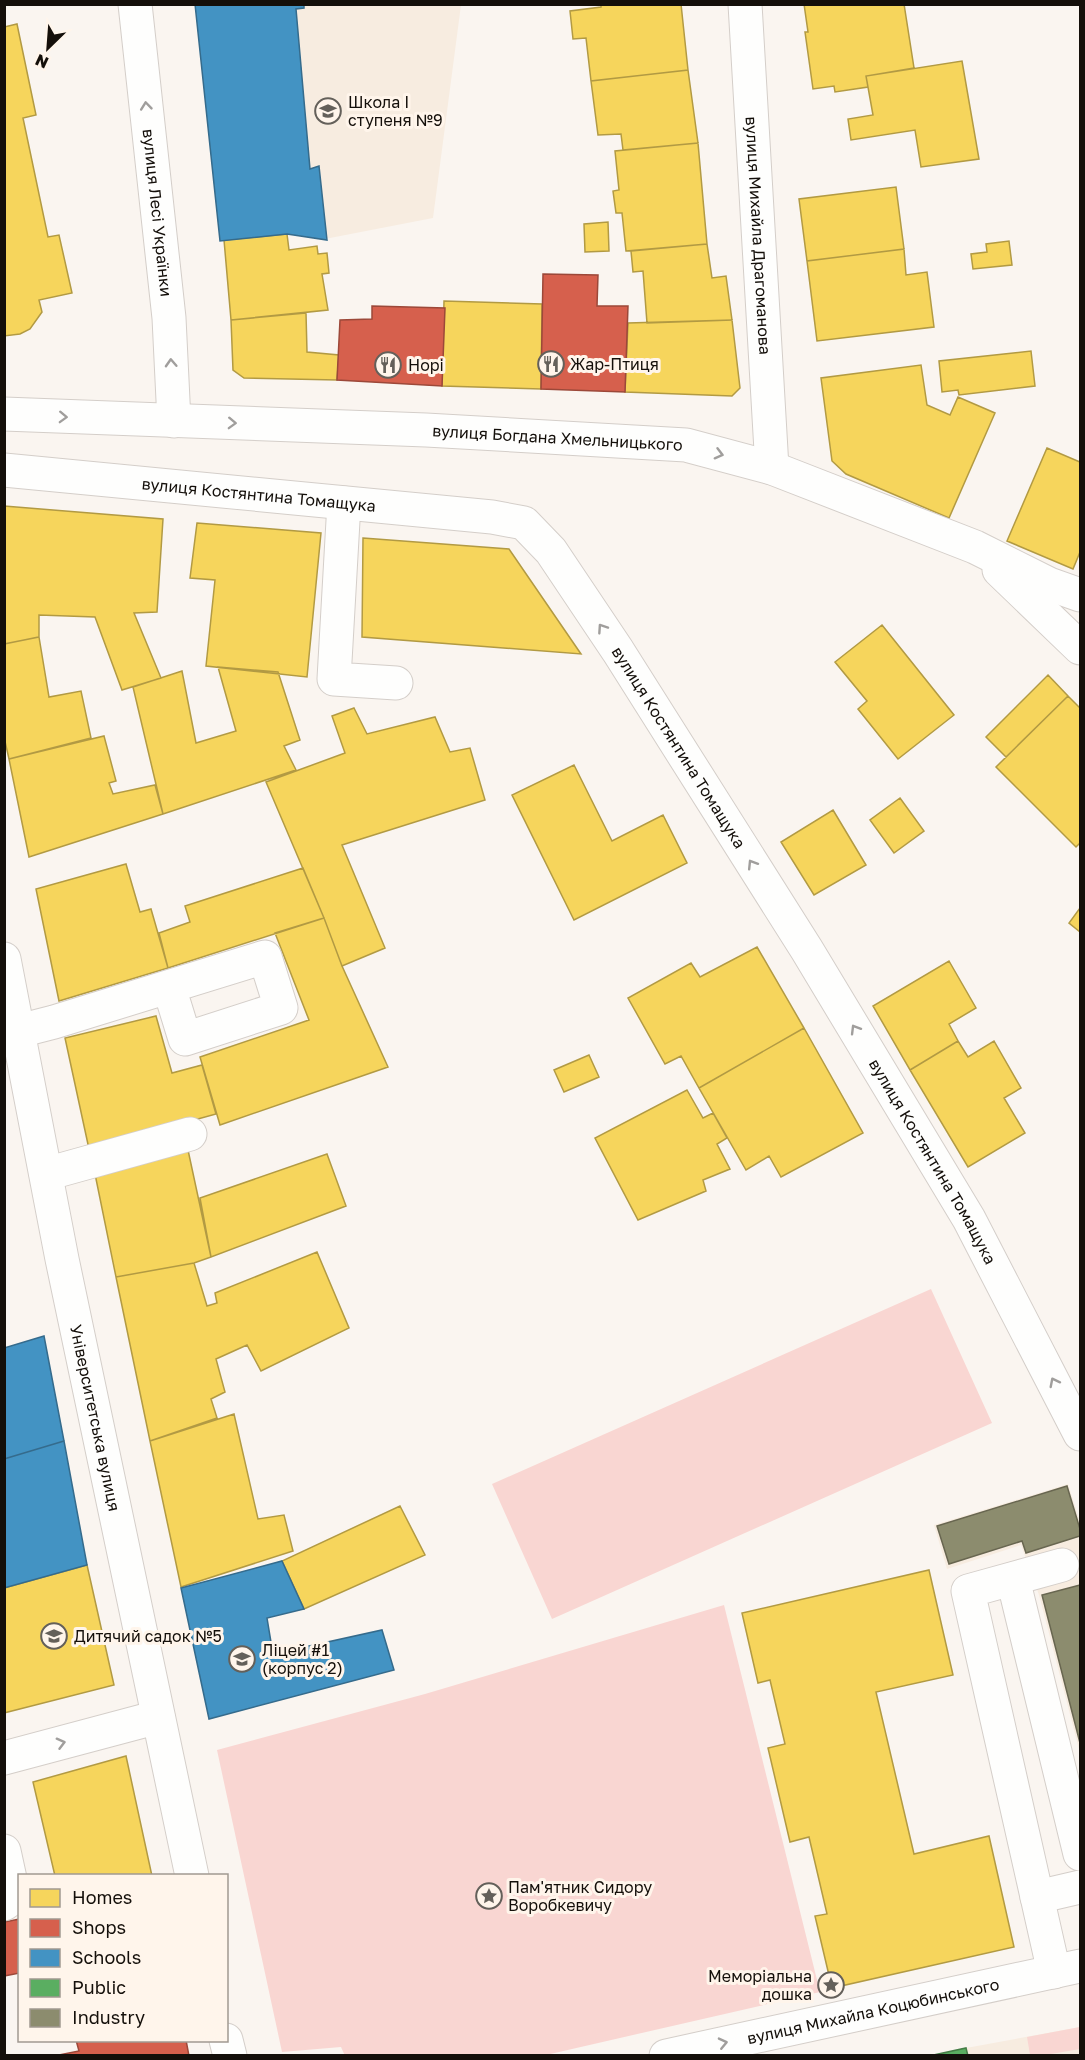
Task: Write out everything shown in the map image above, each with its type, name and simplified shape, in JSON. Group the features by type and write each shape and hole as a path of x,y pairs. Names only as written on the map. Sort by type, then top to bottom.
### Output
{"street":[{"name":"вулиця Лесі Українки","path":"135,4 169,318 174,421"},
{"name":"вулиця Михайла Драгоманова","path":"745,4 772,468"},
{"name":"вулиця Богдана Хмельницького","path":"4,414 426,430 686,445 772,468 975,547 1049,584 1080,595"},
{"name":"вулиця Костянтина Томащука","path":"4,470 492,517 524,524 551,551 618,651 807,950 963,1209 1080,1434"},
{"path":"344,502 334,679 396,683"},
{"path":"975,547 1080,648"},
{"name":"Університетська вулиця","path":"4,959 62,1259 192,1874"},
{"path":"19,1031 169,987"},
{"path":"46,1174 190,1134"},
{"path":"1062,1564 968,1592 1037,1897 1067,1969"},
{"path":"1014,1579 1080,1854"},
{"path":"4,1758 158,1717"},
{"path":"4,1851 14,1897 4,1904"},
{"path":"1037,1897 1080,1887"},
{"name":"вулиця Михайла Коцюбинського","path":"666,2055 1067,1969"}],"shaded area":[{"name":"Школа I ступеня №9","path":"197,5 461,5 433,218 330,238 287,232"},
{"path":"931,1289 992,1423 552,1619 492,1484"},
{"path":"1068,1484 1080,1522 1080,1753 1039,1595 1021,1545 947,1569 934,1525"},
{"path":"724,1605 820,1992 546,2055 345,2056 341,2047 282,2052 217,1750 425,1694"},
{"path":"1080,2027 1080,2055 929,2056 966,2048"},
{"path":"1080,2027 1080,2049 1030,2055 1027,2037"}],"building: Homes":[{"path":"601,4 681,4 688,70 591,81 586,38 573,39 570,11 601,7"},
{"path":"804,4 904,4 914,68 866,76 868,87 835,92 834,86 813,89 805,32 808,32"},
{"path":"17,24 36,115 23,118 48,237 59,235 72,293 39,300 42,312 30,329 20,334 4,336 4,27"},
{"path":"962,61 979,159 921,167 915,130 851,140 848,119 873,115 866,76"},
{"path":"688,70 698,143 623,150 621,134 598,135 591,81"},
{"path":"698,143 707,244 626,251 622,213 616,213 613,191 619,190 615,151"},
{"path":"896,187 904,249 807,261 799,199"},
{"path":"608,222 609,251 585,252 584,224"},
{"path":"287,234 289,250 317,246 318,254 327,253 329,273 322,274 328,310 231,320 224,240"},
{"path":"1009,241 1012,265 973,269 971,254 987,252 986,244"},
{"path":"707,244 712,278 726,276 732,320 647,323 643,271 633,272 631,251"},
{"path":"904,249 906,275 927,272 934,327 817,341 807,261"},
{"path":"444,301 542,304 541,389 442,386"},
{"path":"306,313 307,352 339,355 337,380 244,378 233,370 231,320"},
{"path":"732,320 740,388 732,396 625,392 628,323"},
{"path":"1031,351 1035,386 959,395 958,390 942,392 939,361"},
{"path":"921,365 927,405 950,415 958,397 995,413 949,518 846,474 832,461 821,378"},
{"path":"1047,448 1080,462 1080,552 1073,569 1007,541"},
{"path":"4,506 163,519 157,612 134,613 161,678 122,690 95,617 39,615 39,637 4,644"},
{"path":"197,523 321,533 307,677 206,666 215,580 190,578"},
{"path":"363,538 509,549 581,654 362,637"},
{"path":"882,625 954,715 898,759 858,709 867,701 835,662"},
{"path":"39,637 49,697 81,691 91,738 9,759 4,737 4,644"},
{"path":"218,667 278,672 300,740 284,746 296,770 163,814 133,687 182,671 196,743 236,731"},
{"path":"1048,675 1068,696 1006,757 986,737"},
{"path":"1068,696 1080,708 1080,843 1076,847 996,767"},
{"path":"354,708 367,734 435,717 450,752 470,748 485,800 342,845 385,948 342,966 266,782 345,753 332,716"},
{"path":"104,736 116,781 109,783 113,794 155,785 163,814 29,857 9,759"},
{"path":"574,765 612,841 663,815 687,863 574,920 512,795"},
{"path":"900,798 924,831 894,853 870,820"},
{"path":"833,810 866,865 814,895 781,842"},
{"path":"126,864 140,912 151,909 168,968 59,1001 36,889"},
{"path":"303,868 324,918 168,968 159,933 190,922 185,906"},
{"path":"1080,908 1080,932 1069,923"},
{"path":"324,918 342,966 388,1067 220,1125 200,1057 309,1020 275,933"},
{"path":"757,947 804,1028 699,1088 681,1056 665,1064 628,998 691,963 700,977"},
{"path":"949,961 976,1008 949,1024 958,1041 910,1070 873,1006"},
{"path":"156,1016 172,1073 202,1065 216,1114 89,1149 65,1038"},
{"path":"804,1028 863,1133 781,1177 769,1156 746,1170 699,1088"},
{"path":"958,1041 968,1057 994,1041 1021,1088 1004,1098 1025,1133 968,1167 910,1070"},
{"path":"589,1055 599,1077 564,1092 554,1070"},
{"path":"687,1090 703,1118 713,1113 727,1138 717,1144 730,1169 703,1180 706,1191 638,1220 595,1138"},
{"path":"188,1150 211,1257 194,1263 116,1277 95,1174"},
{"path":"327,1154 346,1206 211,1257 200,1198"},
{"path":"317,1252 349,1328 261,1371 247,1345 216,1359 225,1392 211,1399 217,1418 150,1441 116,1277 194,1263 207,1306 217,1303 215,1293"},
{"path":"234,1414 258,1519 284,1515 293,1551 181,1587 150,1441"},
{"path":"400,1506 425,1555 304,1609 282,1561"},
{"name":"Дитячий садок №5","path":"87,1565 114,1685 4,1713 4,1588"},
{"path":"929,1570 953,1675 876,1692 914,1854 989,1836 1014,1947 832,1988 815,1916 827,1914 809,1837 790,1842 768,1748 785,1744 770,1680 758,1683 742,1613"},
{"path":"126,1756 152,1874 55,1874 33,1782"}],"building: Shops":[{"path":"543,274 598,275 597,306 628,306 625,392 541,389"},
{"path":"372,306 445,308 442,386 337,380 340,320 372,319"},
{"path":"18,1919 18,1973 4,1976 4,1922"},
{"path":"77,2042 186,2042 189,2056 54,2056 79,2051"}],"building: Schools":[{"path":"195,4 304,4 304,8 296,9 310,169 319,166 327,240 287,234 220,241"},
{"path":"44,1336 64,1441 4,1459 4,1348"},
{"path":"64,1441 87,1565 4,1588 4,1459"},
{"path":"282,1561 304,1609 267,1618 273,1654 382,1630 394,1670 209,1719 181,1588"}],"building: Public":[{"path":"966,2048 968,2056 929,2056"}],"building: Industry":[{"path":"1067,1486 1080,1536 1026,1553 1022,1541 949,1564 937,1526"},
{"path":"1080,1585 1080,1743 1042,1595"}],"place":[{"name":"Школа I ступеня №9","path":"328,111"},
{"name":"Жар-Птиця","path":"551,364"},
{"name":"Норі","path":"388,365"},
{"name":"Дитячий садок №5","path":"54,1636"},
{"name":"Ліцей #1 (корпус 2)","path":"242,1659"},
{"name":"Пам'ятник Сидору Воробкевичу","path":"489,1896"},
{"name":"Меморіальна дошка","path":"831,1985"}]}
